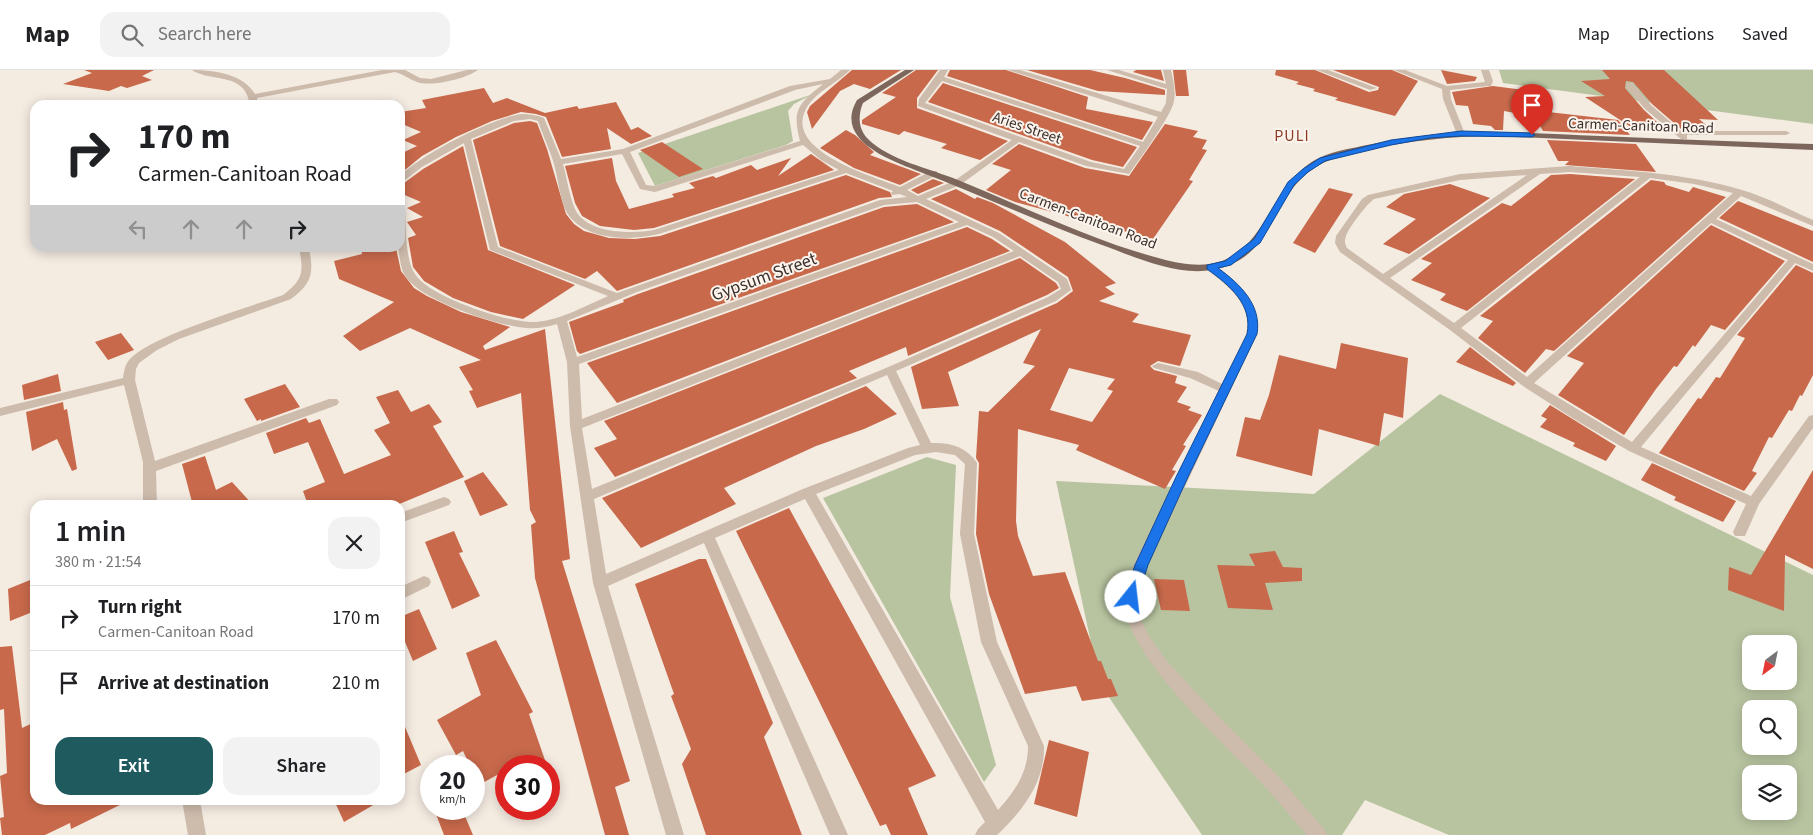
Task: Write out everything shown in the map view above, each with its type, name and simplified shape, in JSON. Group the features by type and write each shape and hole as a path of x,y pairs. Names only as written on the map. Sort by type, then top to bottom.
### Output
{"main road":[{"name":"Carmen-Canitoan Road","path":"910,70 860,102 855,114 856,126 864,139 880,150 934,174 1145,257 1179,264 1210,267 1228,263 1257,241 1291,184 1306,170 1323,160 1391,142 1461,134 1813,147"}],"street":[{"path":"196,70 239,82 250,89 254,100"},
{"path":"254,96 395,70 402,70 418,80 425,81 441,79 474,70"},
{"path":"586,498 890,370 1052,299 1066,290 1063,281 996,235 899,190 846,170 824,158 804,142 799,122 801,111 806,102 829,81 846,70"},
{"path":"944,70 942,79 1145,145 1170,103 1172,88 1167,70"},
{"path":"1012,70 1162,115"},
{"path":"1111,70 1172,88"},
{"path":"1322,70 1372,88"},
{"path":"1398,70 1446,88 1488,84 1489,81 1485,70"},
{"name":"Aries Street","path":"942,79 922,99 921,104 1017,140 1089,164 1126,172 1145,145"},
{"path":"558,162 625,151 793,88 829,81"},
{"path":"1628,85 1637,97 1690,142"},
{"path":"1446,88 1447,99 1461,134"},
{"path":"405,175 411,169 467,139 512,118 536,117 541,120 558,162 571,211 580,222 589,227 616,234 636,235 656,232 846,170"},
{"path":"1678,133 1786,133"},
{"path":"467,139 493,248 616,296"},
{"path":"404,252 405,265 410,276 420,287 507,323 537,325 883,202 918,199 957,183 1017,140"},
{"path":"625,151 643,186 655,189 804,142"},
{"path":"1753,502 1633,448 1527,383 1454,328 1344,250 1340,243 1341,236 1365,201 1371,197 1460,177 1570,169 1648,175 1694,181 1740,192 1813,223"},
{"path":"1384,278 1540,170"},
{"path":"883,202 899,190 934,174"},
{"path":"1454,328 1648,175"},
{"path":"1527,383 1740,192"},
{"path":"1709,219 1813,268"},
{"name":"Gypsum Street","path":"573,362 967,222"},
{"path":"150,500 150,468 129,380 130,369 134,361 153,348 175,337 288,297 299,289 307,276 304,252"},
{"path":"576,426 1021,252"},
{"path":"1633,448 1794,259"},
{"path":"1210,267 1230,281 1243,294 1254,323 1252,334 1224,389 1135,581 1131,597 1134,620 1144,640 1162,664 1207,716 1272,783 1318,835"},
{"path":"561,318 573,362 576,426 600,583 675,835"},
{"path":"1158,366 1194,375 1224,389"},
{"path":"890,370 927,447"},
{"path":"0,412 129,380"},
{"path":"150,468 333,402"},
{"path":"1740,532 1753,502 1813,419"},
{"path":"600,583 808,492 912,451 927,447 961,452 971,463 967,534 989,642 1036,746 1037,756 1030,779 1019,798 990,830 808,492"},
{"path":"405,516 444,502"},
{"path":"707,535 839,835"},
{"path":"405,592 424,582"},
{"path":"192,805 197,835"}],"green space":[{"path":"1499,70 1813,70 1813,124 1503,83"},
{"path":"813,94 794,104 788,111 793,141 786,145 655,186 638,153"},
{"path":"1440,394 1813,575 1813,835 1449,835 1365,800 1342,835 1202,835 1100,684 1056,481 1314,494"},
{"path":"927,457 956,465 950,597 996,765 984,782 823,498"}],"building":[{"path":"84,70 154,70 142,76 152,80 127,88 121,86 109,91 63,84 92,73"},
{"path":"852,70 901,70 870,89 854,84 840,91 812,129 807,112 810,106"},
{"path":"916,70 938,70 917,98 917,108 1008,141 980,160 941,148 947,144 904,131 899,135 862,124 862,120 896,97 882,93"},
{"path":"950,70 1006,70 1088,97 1086,109 1153,122 1142,140 947,76"},
{"path":"1027,70 1090,70 1165,90 1165,95 1098,91"},
{"path":"1136,70 1161,70 1164,81 1133,72"},
{"path":"1173,70 1186,70 1189,96 1176,96"},
{"path":"1276,70 1315,70 1369,92 1378,90 1379,87 1333,70 1392,70 1418,81 1395,116 1335,100 1338,98 1313,91 1315,89 1296,84 1299,82 1275,75"},
{"path":"1441,70 1477,77 1475,81 1447,84"},
{"path":"1602,70 1664,70 1718,120 1699,119 1711,129 1681,129 1652,104 1633,82 1626,81 1625,88 1644,110 1668,132 1637,131 1585,97 1605,96 1581,81 1610,79"},
{"path":"943,83 1137,147 1123,167 1092,160 928,102"},
{"path":"1493,86 1524,90 1531,116 1504,111 1503,130 1495,130 1491,126 1473,124 1468,106 1456,105 1452,92"},
{"path":"484,88 493,103 507,98 545,113 577,106 579,109 616,102 631,130 638,127 652,136 631,144 607,128 611,149 562,157 546,117 521,112 492,121 456,137 422,156 405,170 405,152 417,146 405,141 405,139 421,132 405,125 405,111 426,108 422,100"},
{"path":"1531,110 1618,120 1630,135 1543,131"},
{"path":"530,121 537,123 547,149 566,214 574,224 584,231 609,238 635,239 660,236 846,175 890,192 892,197 879,198 617,291 597,271 585,279 500,246 473,140 514,123"},
{"path":"1165,124 1198,131 1193,137 1207,140 1202,149 1207,150 1189,180 1193,181 1153,239 1015,202 986,190 1011,170 992,164 1019,144 1085,168 1129,176"},
{"path":"846,130 855,135 874,152 870,155 921,174 900,185 854,168 820,148"},
{"path":"1547,140 1636,144 1656,172 1565,165 1569,161 1558,161"},
{"path":"662,142 703,169 679,177 640,150"},
{"path":"463,146 488,250 575,285 523,319 491,312 453,298 424,281 413,267 408,238 416,235 407,222 423,217 407,208 421,202 405,195 405,182 423,169"},
{"path":"811,154 834,170 654,228 634,230 600,226 582,216 575,203 565,166 612,158 616,181 629,209 674,197 672,194 695,188 689,183 713,176 716,178 751,165 757,170 791,158 778,176"},
{"path":"1570,174 1635,179 1467,311 1440,300 1446,294 1411,280 1432,263 1421,259 1502,203 1511,206 1551,175"},
{"path":"933,179 944,183 918,194 911,190"},
{"path":"1651,180 1664,182 1666,185 1689,192 1693,187 1726,197 1554,351 1546,349 1525,373 1478,338 1493,321 1480,316"},
{"path":"1450,184 1490,198 1409,254 1383,244 1416,219 1386,207 1404,194"},
{"path":"1329,188 1353,194 1315,253 1293,243"},
{"path":"956,189 975,199 977,197 993,203 1065,242 1116,283 1105,287 1115,294 1099,301 1139,314 1132,322 1191,335 1180,366 1158,361 1150,366 1154,370 1177,376 1175,383 1187,387 1177,402 1191,407 1188,410 1202,415 1183,445 1186,446 1172,470 1176,471 1165,489 1076,450 1079,445 1018,429 1016,521 1018,536 1033,576 1065,572 1098,661 1101,661 1108,679 1111,679 1118,696 1082,701 1076,686 1025,694 989,594 976,534 979,463 976,458 979,411 988,412 1035,366 1023,363 1041,329 948,372 959,406 922,409 911,367 1057,303 1073,291 1068,277 1000,231 931,199","holes":["1069,368 1115,379 1107,389 1113,391 1092,422 1050,410"]},
{"path":"1738,201 1813,231 1813,262 1719,218"},
{"path":"917,204 954,222 580,354 577,351 569,322 624,302 623,300 638,294 884,207"},
{"path":"1711,225 1785,261 1725,330 1711,325 1677,367 1674,366 1624,435 1558,395 1584,363 1567,356"},
{"path":"967,227 992,239 1010,251 617,403 587,363"},
{"path":"362,252 397,252 401,271 414,288 461,312 510,327 483,346 485,350 545,329 570,559 562,561 630,781 615,787 629,835 605,835 535,578 531,525 536,522 530,510 521,393 477,408 469,391 473,390 459,367 481,360 410,328 360,351 343,336 394,302 339,279 334,261 362,254"},
{"path":"1020,258 1056,283 1059,288 908,356 906,347 849,371 857,378 615,477 594,448 617,439 604,421"},
{"path":"1796,265 1813,273 1813,375 1792,411 1789,410 1772,438 1769,437 1752,471 1757,473 1744,491 1659,453 1698,398 1701,399 1716,377 1720,378 1745,338 1737,335"},
{"path":"121,333 134,350 108,360 95,342"},
{"path":"1341,343 1408,358 1403,418 1384,413 1379,446 1319,429 1312,476 1236,456 1245,417 1260,420 1269,395 1279,355 1336,369"},
{"path":"1470,347 1516,383 1513,386 1456,362"},
{"path":"58,374 61,391 24,400 22,385"},
{"path":"285,384 300,407 257,421 244,399"},
{"path":"866,386 897,414 864,429 816,446 724,488 736,504 641,548 602,498"},
{"path":"398,390 411,412 429,404 442,422 433,426 464,477 405,502 405,500 306,500 303,491 325,482 308,442 274,454 266,433 306,418 309,423 320,419 344,474 391,455 374,430 390,423 376,397"},
{"path":"63,402 64,410 67,409 77,469 72,471 57,439 32,451 26,412"},
{"path":"1550,405 1616,446 1606,461 1573,446 1575,443 1540,427 1547,419 1541,416"},
{"path":"205,456 216,490 232,482 248,500 191,500 182,464"},
{"path":"1652,463 1736,501 1723,522 1674,500 1676,497 1641,480"},
{"path":"1813,470 1813,569 1785,555 1784,611 1728,590 1729,567 1751,575"},
{"path":"483,472 508,505 480,516 464,481"},
{"path":"789,508 936,776 908,788 928,835 891,835 886,824 880,826 736,531"},
{"path":"454,531 463,552 459,553 480,596 452,609 425,542"},
{"path":"1275,551 1283,567 1302,568 1302,581 1265,583 1273,610 1228,608 1217,565 1255,566 1249,554"},
{"path":"699,559 706,559 773,723 764,737 802,835 706,835 682,764 691,749 671,696 674,694 635,584"},
{"path":"1154,579 1184,580 1190,611 1161,610"},
{"path":"30,580 30,613 10,621 8,589"},
{"path":"419,609 437,649 413,661 405,642 405,615"},
{"path":"496,640 533,712 529,714 543,755 495,755 495,776 485,782 485,755 465,755 463,751 456,755 437,720 481,695 466,653"},
{"path":"12,646 22,728 30,724 30,805 120,805 71,829 70,823 45,835 2,835 0,818 4,817 0,776 7,773 4,709 0,710 0,647"},
{"path":"405,727 420,766 405,773"},
{"path":"1049,740 1089,752 1077,817 1034,804"},
{"path":"336,805 373,805 344,822"},
{"path":"438,820 467,820 473,835 444,835"}],"district":[{"name":"PULI","path":"1292,136"}],"route":[{"path":"1131,597 1141,565 1252,334 1254,323 1243,294 1230,281 1210,267 1228,263 1257,241 1279,201 1291,184 1306,170 1323,160 1391,142 1430,136 1461,134 1532,135"}]}
